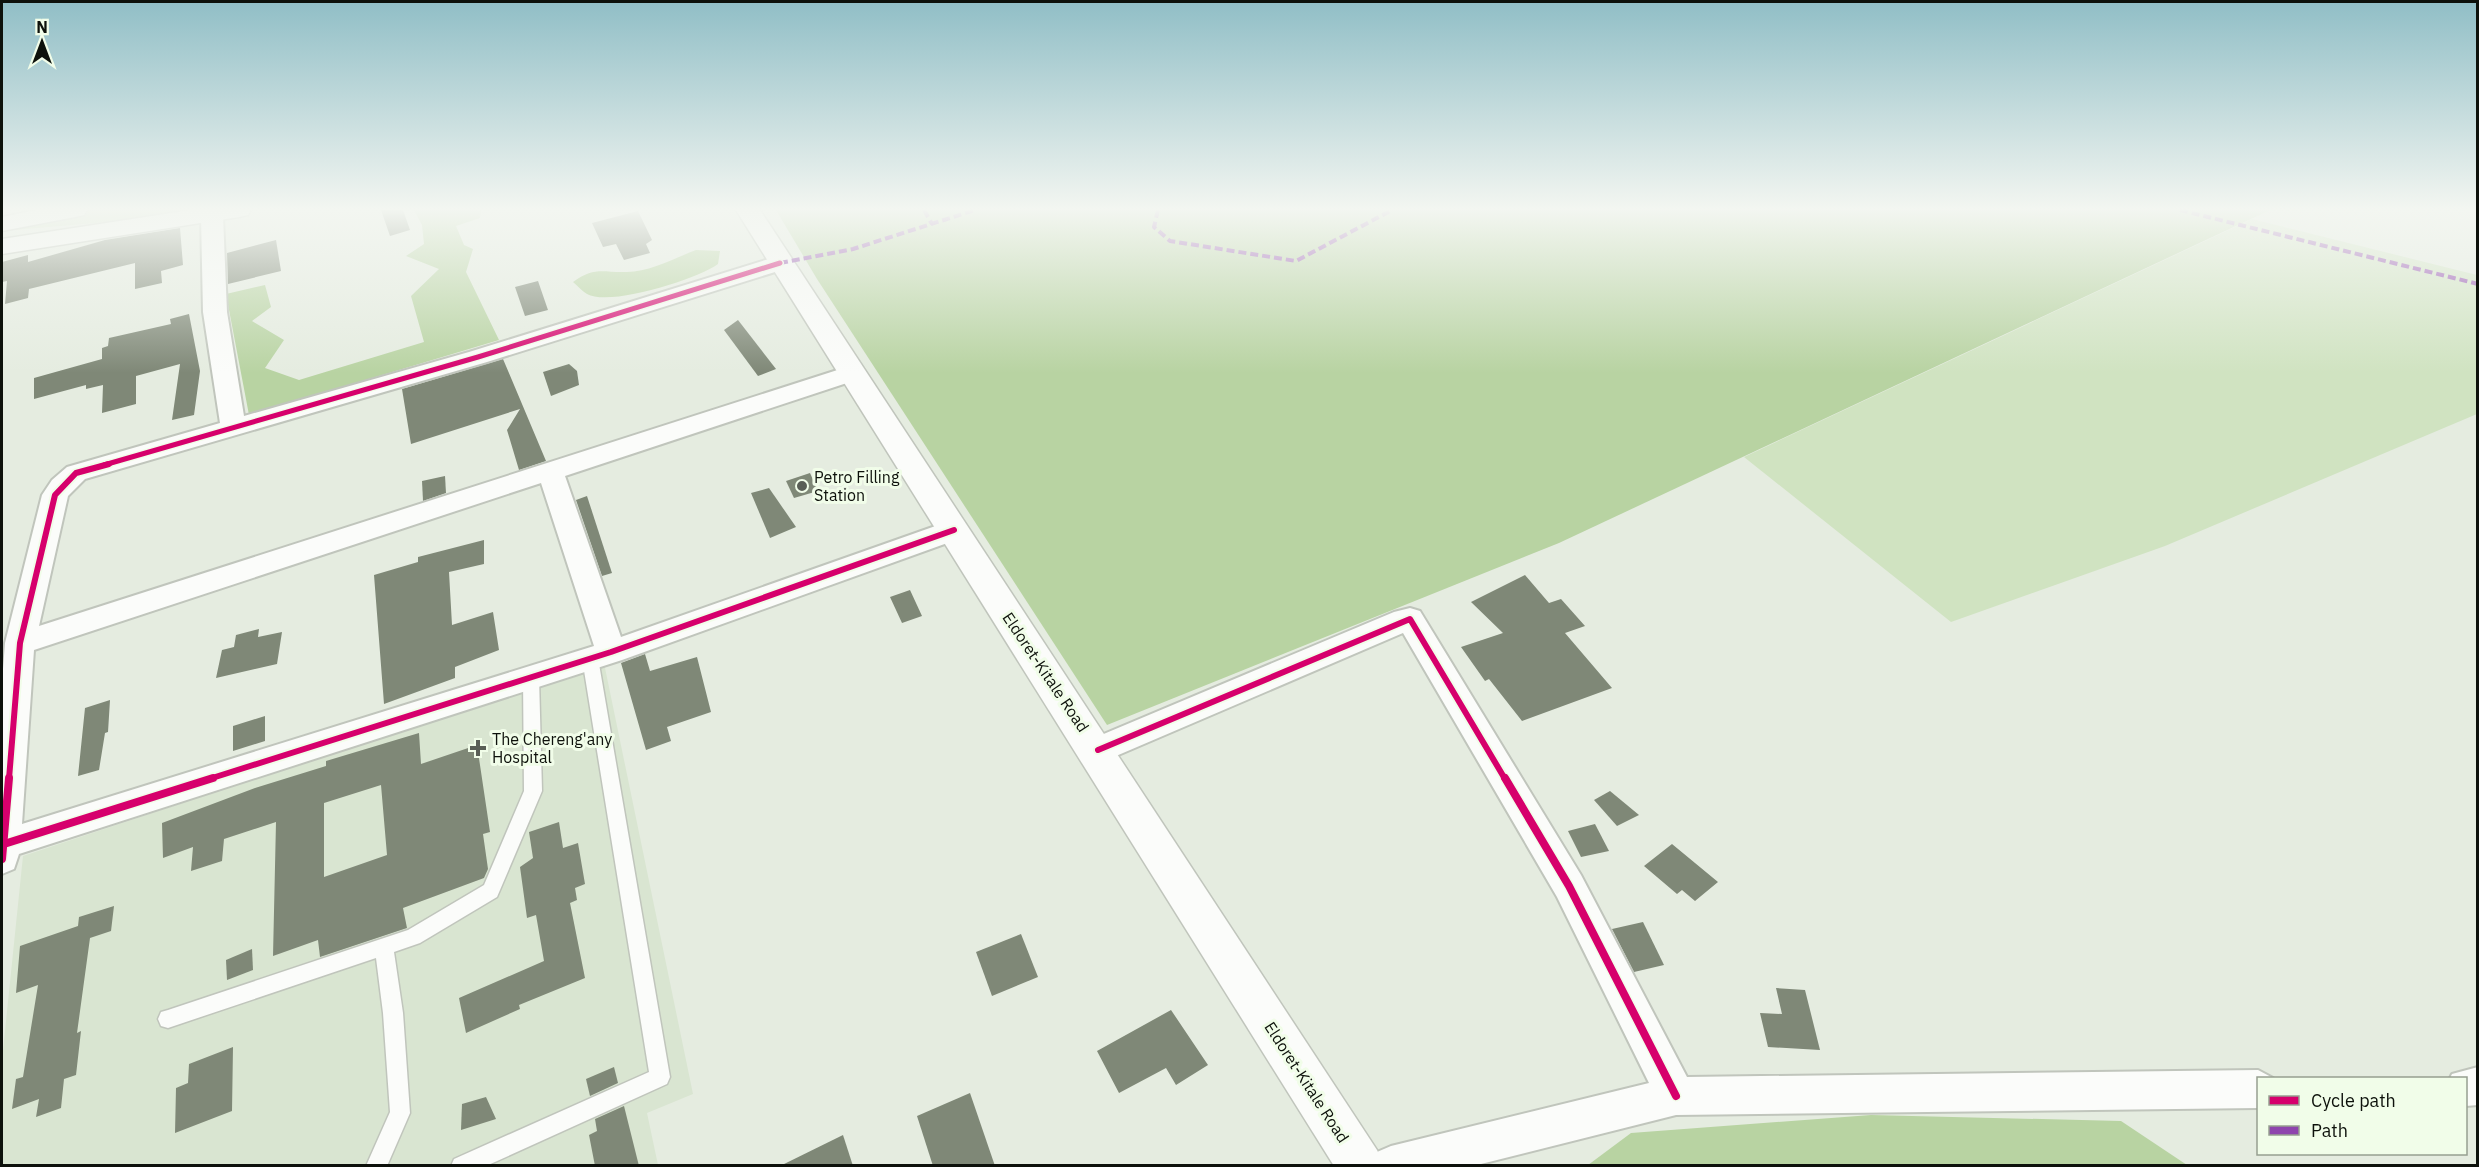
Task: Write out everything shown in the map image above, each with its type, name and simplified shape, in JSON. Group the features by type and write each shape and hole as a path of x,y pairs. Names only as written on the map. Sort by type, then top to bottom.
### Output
{"highway":[{"name":"Eldoret-Kitale Road","path":"781,264 1098,750 1200,916 1361,1166"}],"street":[{"path":"214,264 215,312 233,428"},
{"path":"775,264 478,357 76,473 61,486 55,495 20,643 3,851 601,655 954,530"},
{"path":"20,643 853,374"},
{"path":"551,473 601,655"},
{"path":"1098,750 1410,619 1569,886 1676,1096"},
{"path":"1391,1166 1676,1096 2257,1089"}],"lane":[{"path":"461,1166 660,1077 601,655"},
{"path":"168,1019 413,938 491,891 533,791 531,677"},
{"path":"376,1166 400,1113 393,1013 384,947"}],"shaded area":[{"path":"604,663 693,1094 647,1113 658,1165 2,1166 2,1060 23,856"}],"green space":[{"path":"427,264 468,264 466,272 499,340 249,415 226,294 265,285 271,307 252,321 284,340 265,368 299,380 424,342 411,296 439,269"},
{"path":"661,264 717,264 673,284 614,297 587,294 573,282 593,272 644,270"},
{"path":"808,264 2154,264 1559,543 1107,725"},
{"path":"2155,264 2435,264 2477,275 2477,414 2165,546 1951,622 1744,457"},
{"path":"1871,1115 2121,1121 2187,1165 1588,1165 1631,1133"}],"building":[{"path":"2,264 129,264 29,289 28,298 5,304 7,281 2,282"},
{"path":"135,264 183,264 161,271 162,283 135,289"},
{"path":"227,264 280,264 281,271 228,284"},
{"path":"538,281 548,310 525,316 515,287"},
{"path":"189,314 200,371 194,415 172,420 180,364 136,376 136,404 102,413 103,385 86,389 86,385 34,399 34,378 102,359 102,348 108,346 109,338 171,324 170,319"},
{"path":"738,320 776,369 758,376 724,330"},
{"path":"503,359 546,461 519,470 507,430 520,409 411,444 402,389"},
{"path":"569,364 577,371 579,385 551,396 543,372"},
{"name":"Petro Filling Station","path":"810,473 818,491 794,498 786,481"},
{"path":"445,476 446,493 423,501 422,481"},
{"path":"769,488 796,527 770,538 751,493"},
{"path":"587,496 612,573 602,576 576,500"},
{"path":"484,540 484,564 449,572 452,625 493,612 499,650 455,667 455,678 384,704 374,575 418,562 418,557"},
{"path":"1525,575 1549,603 1561,599 1585,626 1565,633 1612,688 1522,721 1489,679 1485,681 1461,647 1503,633 1471,602"},
{"path":"910,590 922,616 902,623 890,597"},
{"path":"259,629 258,637 282,632 277,664 216,678 222,650 234,647 236,635"},
{"path":"645,654 650,671 697,657 711,712 667,727 671,741 646,750 621,663"},
{"path":"110,700 108,732 105,733 99,770 78,776 85,708"},
{"path":"265,716 265,741 233,751 233,726"},
{"path":"419,733 421,764 477,745 490,832 483,834 488,869 484,878 403,908 407,928 320,957 318,940 273,956 276,822 224,839 222,861 191,871 193,847 163,858 162,823 255,788 326,766 326,761","holes":["381,785 387,855 324,877 324,803"]},
{"path":"1610,791 1639,815 1617,826 1594,800"},
{"path":"559,822 563,848 578,843 585,884 575,888 577,900 570,903 585,978 519,1005 520,1009 466,1033 459,998 544,961 536,915 527,918 520,867 533,858 529,832"},
{"path":"1595,824 1609,851 1581,857 1568,831"},
{"path":"1672,844 1718,882 1695,901 1682,890 1677,894 1644,866"},
{"path":"114,906 111,931 90,938 77,1033 81,1031 76,1075 64,1079 61,1108 36,1117 39,1099 12,1109 16,1079 23,1077 38,985 16,993 20,946 78,926 79,917"},
{"path":"1643,922 1664,965 1634,972 1612,929"},
{"path":"1021,934 1038,977 992,996 976,952"},
{"path":"252,949 253,970 227,980 226,960"},
{"path":"1776,988 1805,990 1820,1050 1768,1047 1760,1013 1782,1014"},
{"path":"1171,1010 1208,1065 1176,1085 1166,1068 1119,1093 1097,1051"},
{"path":"233,1047 232,1111 175,1133 176,1088 188,1083 189,1064"},
{"path":"614,1067 618,1083 590,1096 586,1079"},
{"path":"970,1093 995,1166 933,1166 917,1116"},
{"path":"486,1097 496,1119 461,1130 462,1104"},
{"path":"624,1106 639,1166 595,1166 589,1135 597,1131 595,1119"},
{"path":"843,1135 853,1166 780,1166"}],"marked path":[{"path":"2399,264 2478,284"}],"cycle path":[{"path":"2,859 20,643 55,495 61,486 76,473 478,357 775,264"},
{"path":"4,844 611,652 954,530"},
{"path":"1098,750 1410,619 1569,886 1676,1096"}],"place":[{"name":"Petro Filling Station","path":"802,486"},
{"name":"The Chereng'any Hospital","path":"478,748"}]}
